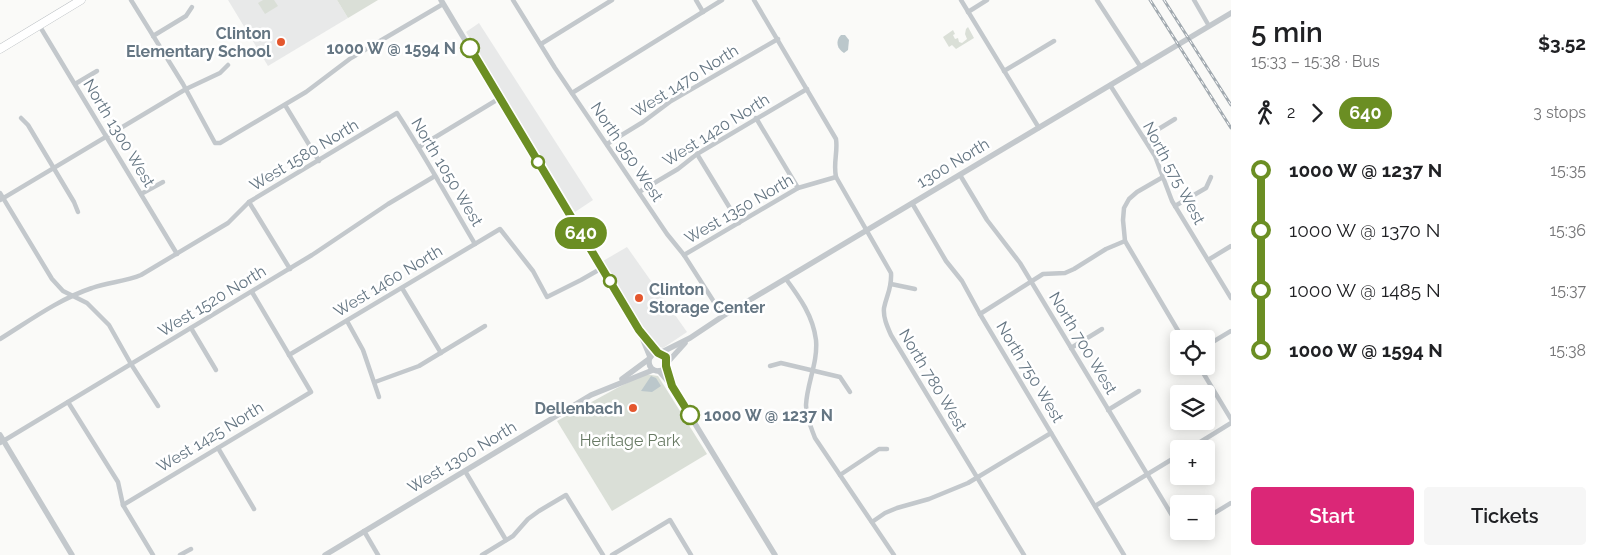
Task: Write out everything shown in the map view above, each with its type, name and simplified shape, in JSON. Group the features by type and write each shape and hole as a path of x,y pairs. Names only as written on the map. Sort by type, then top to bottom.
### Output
{"main road":[{"path":"0,49 82,0"}],"street":[{"path":"131,0 186,89 215,143 220,143 285,105 312,88 351,58 442,2 639,330 650,358 649,365 672,386 775,555"},
{"name":"North 950 West","path":"513,0 572,93 667,234 684,255 723,316"},
{"path":"541,44 612,0"},
{"path":"696,0 703,12"},
{"path":"572,93 722,0"},
{"path":"754,0 836,138 837,147 834,167 836,177 887,265 891,273 892,284 915,289"},
{"path":"961,0 1038,128"},
{"path":"968,12 987,0"},
{"path":"1097,0 1140,66"},
{"path":"1194,0 1209,26"},
{"path":"153,36 186,16 192,7"},
{"name":"1300 North","path":"659,353 690,338 723,316 1231,13"},
{"name":"North 1300 West","path":"40,25 177,254"},
{"name":"West 1470 North","path":"607,144 671,102 778,39"},
{"path":"1004,71 1054,41"},
{"path":"2,199 186,89 220,73 228,65"},
{"path":"75,84 98,71"},
{"name":"North 575 West","path":"1110,85 1155,156 1175,206 1231,298"},
{"name":"West 1420 North","path":"639,192 678,169 697,154 807,89"},
{"path":"419,147 500,98"},
{"path":"285,105 319,161"},
{"name":"North 1050 West","path":"397,113 419,147 434,176 475,244"},
{"name":"West 1580 North","path":"0,339 73,296 93,287 134,278 177,254 228,223 249,202 397,113"},
{"path":"21,118 28,125 74,202 78,212"},
{"path":"756,118 798,188"},
{"path":"1144,138 1175,119"},
{"path":"697,154 739,223"},
{"name":"North 700 West","path":"960,175 987,220 1020,263 1170,513"},
{"name":"West 1520 North","path":"1,440 290,269 434,176"},
{"name":"West 1350 North","path":"684,255 798,188 836,177"},
{"path":"1163,177 1137,192 1129,199 1124,208 1125,241 1178,330"},
{"path":"1175,206 1206,188 1211,177"},
{"path":"141,194 163,182"},
{"path":"0,193 52,279 63,291 87,303 109,325 158,406"},
{"path":"249,202 290,269"},
{"name":"North 750 West","path":"912,203 946,261 962,281 1124,555"},
{"name":"North 1050 West","path":"500,228 533,271 547,296 602,268"},
{"name":"West 1460 North","path":"289,355 500,228"},
{"path":"980,314 1043,274 1065,273 1106,248 1125,241"},
{"path":"1208,260 1231,246"},
{"path":"786,279 808,311 813,326 816,355 808,389 806,406 808,421 815,438 894,555"},
{"name":"North 780 West","path":"892,284 884,309 885,322 1024,555"},
{"path":"402,288 441,352"},
{"path":"252,292 289,355"},
{"path":"347,321 363,350 379,397"},
{"path":"375,382 419,366 485,326"},
{"path":"191,328 216,370"},
{"path":"1071,348 1102,329"},
{"path":"639,330 659,353 666,357 666,365 672,386"},
{"path":"1215,341 1231,332"},
{"name":"1300 North","path":"666,365 690,338"},
{"path":"650,358 659,353"},
{"name":"West 1425 North","path":"123,505 311,392 289,355"},
{"name":"West 1300 North","path":"614,385 650,358"},
{"path":"770,366 781,363 840,377 850,392"},
{"path":"656,370 666,365"},
{"name":"West 1300 North","path":"325,555 591,395 656,370"},
{"path":"1205,375 1231,419"},
{"path":"1108,410 1139,391"},
{"path":"68,402 118,482 123,505 153,555"},
{"path":"1204,440 1231,423"},
{"path":"872,522 885,513 929,499 968,483 1051,433"},
{"path":"1,440 72,555"},
{"path":"218,448 254,509"},
{"path":"840,475 879,449 886,449"},
{"path":"1095,506 1170,460"},
{"path":"465,471 506,540"},
{"path":"482,555 513,536 538,511 566,495 603,555"},
{"path":"1215,513 1231,503"},
{"path":"612,555 670,520 691,555"},
{"path":"364,531 378,555"},
{"path":"180,555 192,548"}],"shaded area":[{"name":"Clinton Elementary School","path":"228,0 337,0 348,18 268,66"},
{"path":"479,23 593,200 575,212 466,32"},
{"path":"841,35 845,35 849,40 848,50 844,53 838,45"},
{"path":"627,247 687,332 663,348 654,345 603,261"},
{"path":"651,376 656,378 661,386 652,392 641,391"}],"green space":[{"path":"263,0 274,0 278,6 265,14 258,3"},
{"path":"337,0 378,0 348,18"},
{"path":"968,27 974,38 956,49 952,45 949,47 943,37 953,30 955,39 958,38 959,42 962,43 967,39 965,34"},
{"name":"Heritage Park","path":"645,374 658,376 707,454 612,511 557,421"}],"railway":[{"path":"1150,0 1231,128"},
{"path":"1164,0 1231,105"}],"bus line":[{"name":"640","path":"470,48 639,330 658,353 666,357 666,366 672,386 690,415"}],"place":[{"name":"Clinton Elementary School","path":"281,42"},
{"name":"1000 W @ 1594 N","path":"470,48"},
{"name":"Clinton Storage Center","path":"639,298"},
{"name":"Dellenbach","path":"633,408"},
{"name":"1000 W @ 1237 N","path":"690,415"}]}
